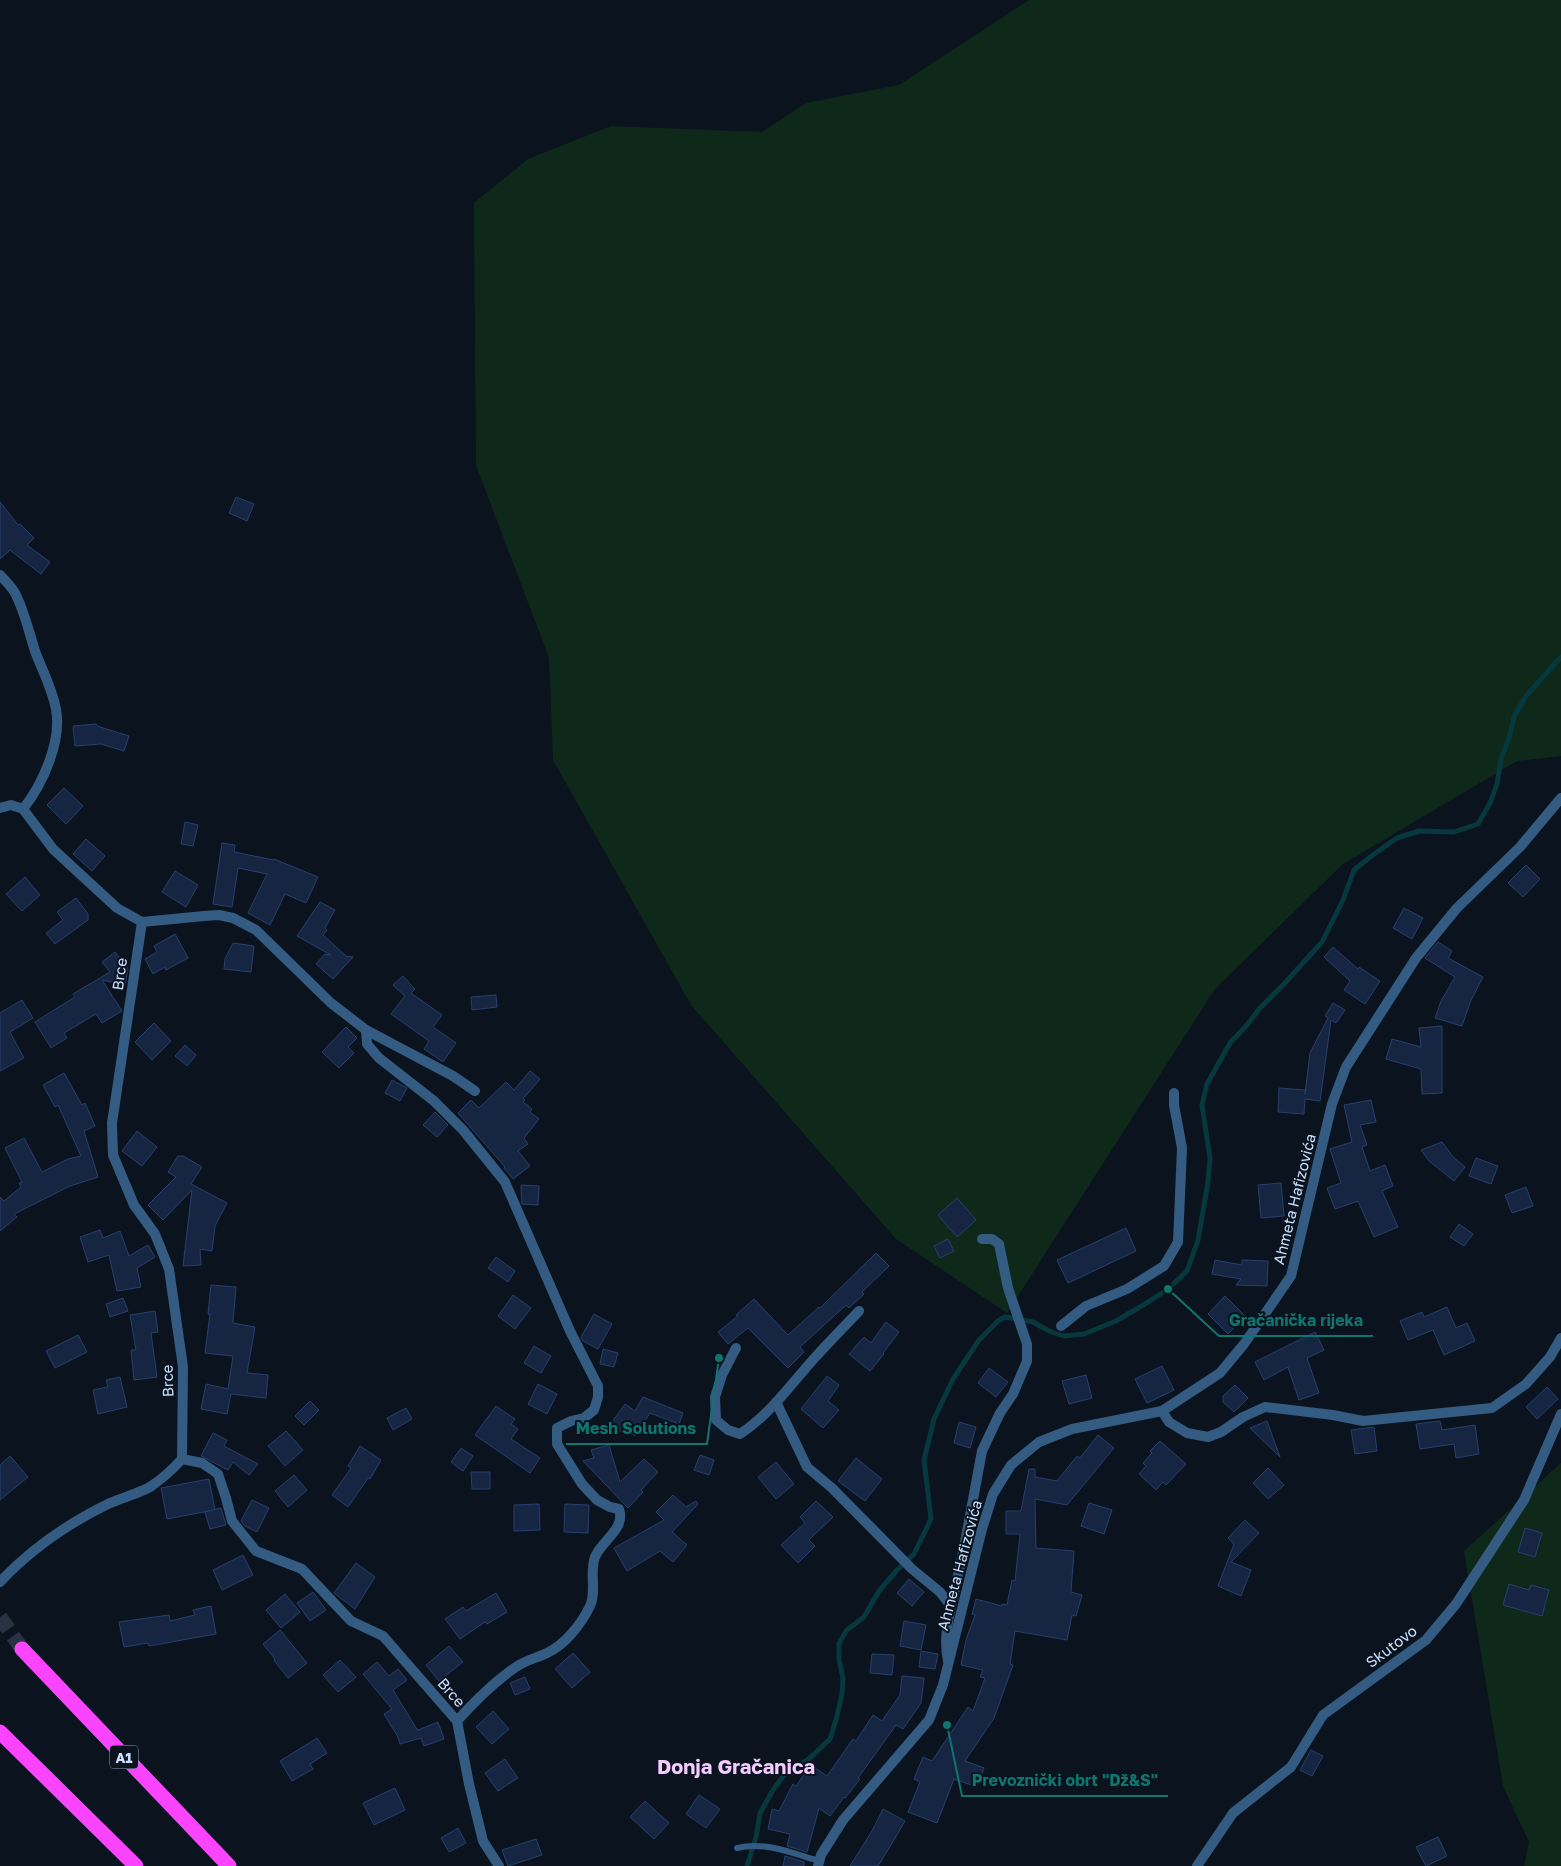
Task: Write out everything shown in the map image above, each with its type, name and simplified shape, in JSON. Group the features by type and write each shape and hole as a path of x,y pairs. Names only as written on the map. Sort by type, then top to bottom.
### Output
{"highway":[{"name":"A1","path":"22,1649 228,1865"},
{"path":"0,1732 136,1866"}],"street":[{"path":"0,575 14,591 20,603 50,688 56,711 56,738 50,759 31,799 23,809"},
{"name":"Ahmeta Hafizovića","path":"818,1864 821,1855 843,1820 929,1720 949,1665 982,1529 993,1494 1011,1465 1039,1442 1072,1429 1162,1411 1220,1374 1244,1344 1291,1276 1332,1104 1346,1067 1416,958 1457,908 1520,847 1561,798"},
{"path":"0,808 11,805 23,809 53,849 117,908 142,922 219,915 233,918 256,930 331,1003 366,1030 453,1076 475,1091"},
{"name":"Brce","path":"142,922 112,1123 113,1155 134,1205 155,1234 169,1269 183,1367 182,1459 202,1463 218,1474 232,1520 256,1551 302,1569 351,1621 383,1636 458,1721 469,1784 483,1841 499,1866"},
{"name":"Brce","path":"366,1030 367,1044 379,1058 434,1101 463,1130 505,1182 570,1331 598,1386 598,1397 594,1410 584,1418 571,1421 557,1428 557,1444 582,1484 598,1500 610,1507 619,1509 621,1514 620,1524 595,1557 592,1570 594,1581 591,1603 578,1628 549,1653 518,1666 504,1676 469,1708 458,1721"},
{"path":"1060,1326 1086,1306 1128,1289 1164,1266 1178,1242 1182,1148 1174,1105 1174,1093"},
{"name":"Ahmeta Hafizovića","path":"949,1665 946,1650 946,1634 982,1451 1000,1412 1013,1394 1027,1361 1027,1344 1008,1288 999,1244 992,1239 982,1239"},
{"path":"736,1348 722,1375 715,1396 716,1420 728,1430 740,1434 750,1428 776,1402 814,1358 859,1312"},
{"path":"1162,1411 1170,1422 1187,1433 1208,1437 1221,1432 1243,1417 1265,1407 1333,1415 1363,1421 1492,1408 1526,1384 1550,1357 1561,1338"},
{"path":"776,1402 807,1467 832,1488 912,1569 940,1592 951,1606"},
{"name":"Skutovo","path":"1197,1866 1233,1813 1291,1767 1323,1716 1426,1640 1456,1604 1524,1500 1561,1414"},
{"path":"0,1582 18,1563 59,1531 109,1504 149,1487 167,1475 182,1459"}],"lane":[{"name":"Ahmeta Hafizovića","path":"737,1848 748,1845 765,1846 818,1864"}],"green space":[{"path":"1029,0 1561,0 1561,756 1517,761 1343,864 1215,989 1007,1313 896,1239 691,1005 553,760 549,658 476,465 474,203 528,159 611,126 762,132 806,103 899,85"},
{"path":"1561,1463 1561,1866 1524,1866 1529,1842 1503,1786 1464,1551"}],"building":[{"path":"236,497 254,504 247,521 229,513"},
{"path":"0,502 18,525 20,524 34,538 27,545 50,562 41,574 10,550 0,559"},
{"path":"96,724 97,726 129,736 124,751 101,744 75,746 73,726"},
{"path":"64,788 83,806 66,824 47,805"},
{"path":"185,822 198,825 193,846 181,844"},
{"path":"86,839 105,856 92,871 73,854"},
{"path":"222,843 235,845 234,852 274,859 318,877 306,903 285,894 270,925 248,913 267,874 238,868 232,907 213,904"},
{"path":"1526,865 1540,879 1523,897 1508,883"},
{"path":"175,871 198,885 186,907 162,892"},
{"path":"25,877 40,895 22,911 6,894"},
{"path":"76,898 88,914 88,920 55,944 46,933 63,920 57,912"},
{"path":"320,902 335,910 323,935 346,956 353,957 333,979 316,964 325,954 331,955 297,936"},
{"path":"1404,908 1423,918 1412,939 1393,928"},
{"path":"175,934 188,958 166,970 165,967 153,974 145,959 157,952 154,946"},
{"path":"1438,942 1452,951 1448,958 1483,977 1471,1000 1462,1026 1435,1018 1441,1001 1455,977 1425,958"},
{"path":"233,943 254,946 251,972 224,969 225,959"},
{"path":"1333,947 1358,969 1359,967 1380,981 1365,1004 1344,990 1350,981 1324,957"},
{"path":"115,952 128,969 125,985 102,980 122,1011 102,1023 96,1014 64,1033 67,1038 51,1048 35,1022 75,997 73,994 110,972 102,962"},
{"path":"403,976 415,989 411,993 442,1015 433,1027 456,1043 443,1062 424,1049 429,1041 391,1014 405,996 393,985"},
{"path":"496,995 497,1007 472,1010 471,997"},
{"path":"22,1000 33,1018 10,1032 24,1058 0,1071 0,1013"},
{"path":"1333,1003 1345,1010 1336,1023 1331,1020 1320,1101 1305,1099 1304,1114 1278,1112 1279,1088 1305,1090 1305,1094 1310,1053 1328,1018 1325,1016"},
{"path":"154,1023 171,1041 152,1060 135,1042"},
{"path":"1442,1026 1442,1093 1422,1094 1421,1069 1386,1059 1392,1039 1421,1047 1419,1028"},
{"path":"346,1027 357,1038 348,1047 354,1053 339,1068 322,1052"},
{"path":"185,1045 196,1055 187,1066 175,1056"},
{"path":"530,1071 540,1079 523,1099 525,1100 523,1102 532,1109 530,1112 539,1119 524,1138 528,1144 518,1151 530,1166 513,1179 505,1167 458,1113 471,1100 479,1108 506,1082 514,1090"},
{"path":"64,1073 82,1105 85,1103 95,1126 84,1131 98,1177 70,1186 14,1214 17,1217 0,1231 0,1197 4,1201 21,1187 19,1183 22,1182 5,1148 24,1138 42,1172 68,1159 81,1156 58,1105 55,1107 43,1085"},
{"path":"392,1080 407,1088 400,1101 385,1093"},
{"path":"1371,1100 1376,1122 1360,1125 1367,1145 1362,1147 1370,1171 1385,1165 1393,1186 1382,1191 1398,1227 1374,1237 1358,1201 1335,1209 1327,1188 1341,1183 1330,1149 1352,1142 1344,1105"},
{"path":"435,1112 448,1125 437,1137 423,1125"},
{"path":"137,1131 157,1147 142,1166 122,1151"},
{"path":"1442,1142 1453,1157 1465,1167 1454,1181 1429,1161 1421,1150"},
{"path":"178,1156 183,1156 202,1167 191,1184 227,1203 215,1226 212,1251 200,1249 201,1265 183,1266 192,1190 163,1220 148,1205 176,1177 168,1172"},
{"path":"1476,1158 1498,1166 1491,1184 1469,1176"},
{"path":"1281,1183 1284,1216 1261,1218 1258,1185"},
{"path":"521,1185 539,1186 538,1205 522,1204"},
{"path":"1526,1187 1533,1206 1512,1213 1505,1195"},
{"path":"957,1198 976,1220 957,1237 938,1215"},
{"path":"1459,1224 1473,1234 1464,1246 1450,1237"},
{"path":"1126,1228 1136,1251 1068,1283 1057,1260"},
{"path":"100,1230 103,1238 120,1231 129,1256 148,1245 155,1257 137,1268 141,1287 117,1291 109,1255 88,1262 80,1237"},
{"path":"948,1239 954,1251 940,1258 934,1246"},
{"path":"876,1253 889,1266 862,1292 864,1294 849,1308 846,1305 800,1347 804,1352 788,1368 748,1328 728,1344 718,1332 738,1316 736,1315 754,1299 788,1335 820,1308"},
{"path":"496,1257 515,1271 508,1282 488,1268"},
{"path":"1215,1260 1242,1265 1242,1260 1268,1261 1267,1286 1236,1285 1241,1279 1212,1274"},
{"path":"211,1285 236,1287 233,1323 255,1327 247,1373 268,1375 266,1398 231,1394 227,1414 201,1409 206,1384 228,1389 233,1356 205,1353 210,1314 208,1314"},
{"path":"513,1295 531,1308 515,1329 498,1316"},
{"path":"1225,1296 1245,1316 1228,1334 1208,1314"},
{"path":"123,1298 128,1311 110,1317 106,1304"},
{"path":"1447,1307 1456,1328 1467,1323 1475,1341 1444,1355 1433,1330 1408,1340 1400,1321 1422,1312 1424,1317"},
{"path":"155,1311 158,1332 151,1333 157,1377 134,1380 131,1350 136,1350 130,1315"},
{"path":"594,1314 612,1324 598,1349 583,1341 581,1337"},
{"path":"886,1322 899,1332 870,1371 849,1354 864,1337 871,1343"},
{"path":"1315,1332 1324,1350 1307,1358 1319,1393 1299,1400 1288,1367 1264,1380 1255,1362"},
{"path":"78,1335 87,1352 55,1368 46,1351"},
{"path":"534,1346 551,1356 541,1373 524,1363"},
{"path":"603,1349 618,1353 614,1367 600,1364"},
{"path":"1162,1366 1174,1390 1147,1403 1135,1379"},
{"path":"989,1368 1008,1382 996,1397 978,1383"},
{"path":"1086,1375 1092,1398 1069,1404 1062,1381"},
{"path":"827,1376 839,1385 828,1401 839,1410 823,1428 801,1409"},
{"path":"120,1377 127,1407 98,1414 93,1390 108,1387 106,1380"},
{"path":"538,1384 557,1394 547,1414 528,1404"},
{"path":"1235,1385 1248,1398 1234,1412 1223,1402 1223,1396"},
{"path":"1547,1387 1558,1399 1537,1419 1526,1407"},
{"path":"643,1397 683,1413 679,1424 650,1413 635,1436 625,1429 623,1433 610,1425 625,1404 635,1411"},
{"path":"310,1401 319,1410 304,1425 295,1416"},
{"path":"496,1406 515,1419 511,1424 518,1429 511,1439 540,1458 530,1473 475,1435"},
{"path":"406,1408 412,1419 393,1430 387,1418"},
{"path":"1267,1421 1280,1457 1250,1428"},
{"path":"1440,1421 1442,1430 1475,1425 1479,1454 1456,1458 1454,1444 1420,1449 1416,1424"},
{"path":"959,1422 976,1427 970,1448 954,1443"},
{"path":"1374,1427 1377,1451 1355,1454 1351,1430"},
{"path":"286,1431 303,1450 285,1466 268,1446"},
{"path":"213,1433 227,1440 224,1446 258,1464 249,1475 233,1462 228,1470 201,1456"},
{"path":"1098,1435 1114,1448 1067,1505 1035,1499 1036,1548 1074,1551 1071,1592 1082,1595 1076,1616 1072,1615 1067,1640 1015,1631 1010,1664 1013,1665 994,1718 965,1761 984,1768 977,1787 954,1779 937,1823 908,1812 920,1782 914,1779 923,1757 932,1761 968,1707 973,1711 985,1678 980,1677 983,1670 961,1665 966,1640 975,1615 972,1614 976,1599 1002,1606 1002,1604 1007,1605 1012,1580 1015,1581 1020,1534 1006,1534 1006,1511 1021,1511 1029,1469 1035,1469 1035,1477 1057,1481 1077,1456 1080,1458"},
{"path":"1160,1441 1186,1464 1166,1485 1163,1482 1156,1490 1139,1474 1146,1466 1143,1463 1152,1453 1150,1451"},
{"path":"609,1445 620,1482 644,1459 658,1472 641,1490 643,1492 628,1508 583,1461 594,1458 591,1450"},
{"path":"360,1446 381,1460 370,1479 368,1478 348,1507 332,1495 351,1468 348,1466"},
{"path":"461,1448 473,1456 463,1471 451,1462"},
{"path":"700,1455 714,1460 709,1475 694,1470"},
{"path":"10,1456 28,1477 0,1500 0,1465"},
{"path":"856,1458 882,1479 865,1501 838,1481"},
{"path":"776,1462 794,1484 776,1499 758,1477"},
{"path":"1268,1468 1284,1485 1268,1499 1253,1483"},
{"path":"471,1472 490,1472 490,1489 472,1489"},
{"path":"294,1475 307,1490 288,1507 275,1491"},
{"path":"209,1479 215,1510 167,1519 161,1488"},
{"path":"673,1495 686,1507 696,1501 698,1504 672,1532 687,1545 673,1562 660,1551 627,1571 614,1548 664,1520 656,1512"},
{"path":"252,1500 269,1508 257,1532 245,1526 241,1521"},
{"path":"816,1501 833,1517 809,1540 815,1546 798,1563 781,1545 805,1523 800,1517"},
{"path":"1089,1503 1112,1510 1104,1534 1081,1526"},
{"path":"539,1504 540,1530 514,1531 514,1505"},
{"path":"565,1504 589,1505 588,1533 564,1532"},
{"path":"221,1508 226,1525 210,1529 205,1512"},
{"path":"1245,1520 1259,1533 1231,1562 1251,1570 1241,1596 1218,1586 1234,1544 1228,1538"},
{"path":"1525,1528 1542,1533 1535,1557 1518,1552"},
{"path":"243,1555 253,1575 222,1590 213,1570"},
{"path":"356,1563 375,1577 355,1609 334,1593"},
{"path":"909,1579 924,1592 912,1606 897,1593"},
{"path":"1509,1584 1529,1590 1531,1585 1549,1590 1542,1616 1503,1605"},
{"path":"313,1592 326,1610 310,1621 297,1603"},
{"path":"496,1593 507,1612 487,1624 485,1622 460,1639 445,1619 463,1607 466,1611"},
{"path":"285,1594 300,1612 281,1628 266,1610"},
{"path":"211,1606 216,1634 149,1646 148,1643 124,1647 119,1622 169,1615 170,1621 195,1615 193,1610"},
{"path":"904,1621 926,1625 921,1650 900,1646"},
{"path":"280,1630 307,1663 288,1678 263,1644"},
{"path":"449,1646 463,1662 439,1681 426,1665"},
{"path":"921,1651 938,1654 935,1669 919,1667"},
{"path":"573,1653 590,1672 572,1688 555,1669"},
{"path":"872,1654 894,1655 892,1675 870,1673"},
{"path":"340,1660 356,1677 338,1692 323,1675"},
{"path":"377,1662 389,1676 398,1669 407,1680 393,1690 418,1731 438,1722 444,1739 424,1746 421,1738 400,1744 398,1737 384,1714 392,1709 363,1674"},
{"path":"902,1676 924,1678 921,1703 903,1729 896,1725 858,1778 860,1779 830,1816 819,1808 807,1852 787,1846 790,1834 768,1829 772,1809 779,1811 793,1784 796,1786 811,1765 827,1776 853,1739 856,1741 873,1715 882,1721 900,1695"},
{"path":"525,1677 530,1689 515,1695 510,1683"},
{"path":"493,1711 509,1729 492,1744 476,1727"},
{"path":"317,1738 327,1753 310,1764 313,1769 292,1781 280,1761"},
{"path":"1311,1750 1323,1756 1312,1776 1300,1770"},
{"path":"505,1759 518,1778 498,1791 485,1773"},
{"path":"395,1788 405,1810 374,1825 363,1803"},
{"path":"699,1795 720,1809 706,1828 686,1814"},
{"path":"645,1801 669,1823 654,1839 630,1817"},
{"path":"883,1809 905,1821 878,1866 850,1866 872,1831"},
{"path":"458,1828 466,1843 449,1852 441,1838"},
{"path":"1438,1837 1447,1856 1426,1866 1416,1847"},
{"path":"536,1839 542,1855 508,1866 502,1850"},
{"path":"785,1856 804,1862 804,1866 783,1866"}],"waterway":[{"path":"747,1866 756,1837 760,1813 773,1790 784,1775 810,1758 830,1739 842,1694 843,1678 839,1660 839,1643 847,1630 864,1617 879,1591 914,1554 931,1519 924,1460 934,1419 953,1379 979,1340 998,1321 1005,1317 1033,1322 1049,1331 1064,1336 1084,1334 1116,1321 1145,1304 1168,1289 1187,1271 1198,1240 1208,1182 1210,1158 1202,1105 1207,1084 1230,1043 1322,942 1343,900 1354,870 1397,838 1419,831 1454,832 1478,824 1490,803 1497,784 1501,759 1514,717 1526,696 1561,657"}],"tunnel":[{"path":"0,1617 22,1649"}],"place":[{"name":"Gračanička rijeka","path":"1168,1289"},
{"name":"Mesh Solutions","path":"719,1358"},
{"name":"Prevoznički obrt \"Dž&S\"","path":"947,1725"}],"district":[{"name":"Donja Gračanica","path":"736,1766"}]}
